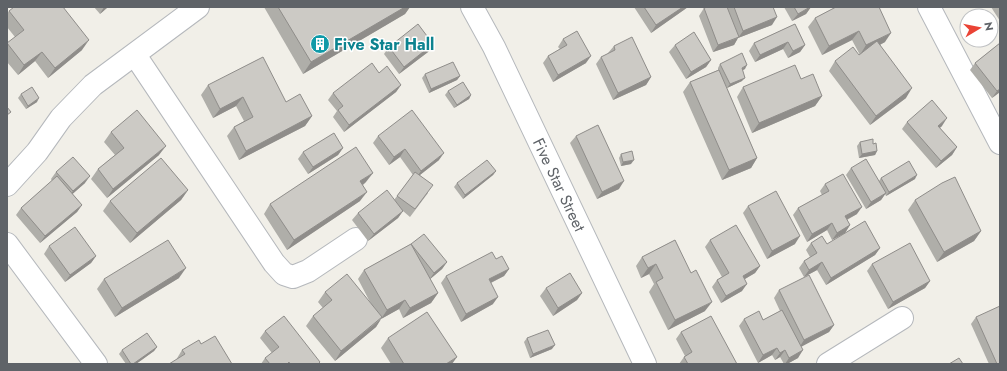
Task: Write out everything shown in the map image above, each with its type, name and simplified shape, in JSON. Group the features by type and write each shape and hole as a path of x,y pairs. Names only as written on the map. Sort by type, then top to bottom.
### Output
{"street":[{"path":"7,185 37,152 61,118 93,85 198,7"},
{"name":"Five Star Street","path":"472,7 494,47 645,364"},
{"path":"929,7 1000,143"},
{"path":"134,55 274,263 284,274 293,277 308,271 356,239"},
{"path":"7,244 96,364"},
{"path":"828,364 902,318"}],"building":[{"path":"14,7 63,7 89,40 55,68 42,52 24,65 7,43 24,30 9,11"},
{"name":"Five Star Hall","path":"278,7 405,7 311,62"},
{"path":"644,7 683,7 656,25"},
{"path":"727,7 739,37 718,45 704,8"},
{"path":"734,7 773,7 777,17 743,31"},
{"path":"794,7 810,7 798,14"},
{"path":"836,7 879,7 891,33 866,45 859,31 829,46 815,18"},
{"path":"418,24 433,44 404,67 389,47"},
{"path":"795,24 805,45 793,51 788,42 760,55 754,43"},
{"path":"577,31 591,56 558,75 548,56 567,45 563,39"},
{"path":"694,32 711,60 691,72 675,45"},
{"path":"632,37 651,77 618,93 601,57 615,50 614,46"},
{"path":"877,41 912,88 876,116 835,61 853,47 859,55"},
{"path":"1000,43 1000,89 997,91 975,63 994,48 999,48"},
{"path":"742,53 747,65 742,68 745,78 730,84 720,64"},
{"path":"263,57 286,102 300,94 312,116 246,151 234,127 253,117 243,97 220,109 208,85"},
{"path":"453,62 460,76 431,89 425,74"},
{"path":"372,63 379,73 387,66 401,85 349,125 338,110 343,106 333,93"},
{"path":"795,65 801,79 813,74 822,96 759,123 743,87"},
{"path":"719,70 757,158 729,170 690,82"},
{"path":"463,82 471,95 457,105 448,91"},
{"path":"32,87 39,98 28,106 21,94"},
{"path":"932,100 947,118 938,126 957,147 941,161 907,122"},
{"path":"7,107 11,112 7,115"},
{"path":"137,110 166,146 113,189 98,169 124,148 111,132"},
{"path":"412,110 444,153 421,171 405,149 394,157 378,136"},
{"path":"598,125 624,181 602,192 576,136"},
{"path":"334,133 343,148 313,167 303,152"},
{"path":"873,139 873,144 876,143 877,151 862,154 860,142"},
{"path":"356,147 373,173 360,181 367,192 294,240 270,204"},
{"path":"632,151 634,160 623,162 621,154"},
{"path":"73,157 90,176 73,191 56,172"},
{"path":"161,158 188,190 137,233 110,201"},
{"path":"866,159 886,193 871,202 851,168"},
{"path":"487,160 496,171 465,195 457,183"},
{"path":"909,161 917,175 889,192 881,178"},
{"path":"415,172 433,185 415,209 397,196"},
{"path":"843,174 862,207 845,216 850,225 837,233 832,223 812,234 798,208 829,191 825,184"},
{"path":"57,176 82,205 45,236 21,208"},
{"path":"955,177 981,231 944,252 915,200 942,183"},
{"path":"387,190 403,211 374,234 358,213"},
{"path":"776,191 800,236 772,251 748,206"},
{"path":"865,221 880,248 831,278 822,262 809,270 804,261 817,253 811,243 822,236 827,244"},
{"path":"736,225 760,266 743,276 747,284 726,296 717,280 729,273 710,240"},
{"path":"75,227 96,256 70,275 49,246"},
{"path":"424,234 447,262 434,273 411,244"},
{"path":"168,240 186,268 122,308 104,279"},
{"path":"675,240 691,273 696,270 712,302 675,320 656,282 663,278 656,264 648,268 642,257"},
{"path":"910,243 930,281 893,302 872,264"},
{"path":"411,244 438,293 410,308 405,300 387,310 364,270"},
{"path":"492,252 496,259 502,256 509,269 489,279 498,297 466,314 446,276"},
{"path":"570,273 582,293 558,308 546,288"},
{"path":"347,274 382,317 341,351 313,316 332,300 325,292"},
{"path":"809,275 834,325 804,340 779,290"},
{"path":"1000,306 1000,364 997,364 976,317"},
{"path":"782,310 803,350 789,358 785,350 780,353 777,348 763,355 744,319 759,311 763,320"},
{"path":"427,312 457,357 446,364 404,364 388,338"},
{"path":"284,316 320,362 318,364 290,364 289,362 287,364 270,364 265,358 279,347 265,331"},
{"path":"711,316 737,364 688,364 684,357 692,352 681,332"},
{"path":"548,330 555,345 533,354 527,338"},
{"path":"147,333 157,347 131,364 122,350"},
{"path":"215,336 232,364 169,364 185,354 182,350 199,340 201,344"},
{"path":"959,358 963,364 949,364"}],"place":[{"name":"Five Star Hall","path":"320,44"}]}
